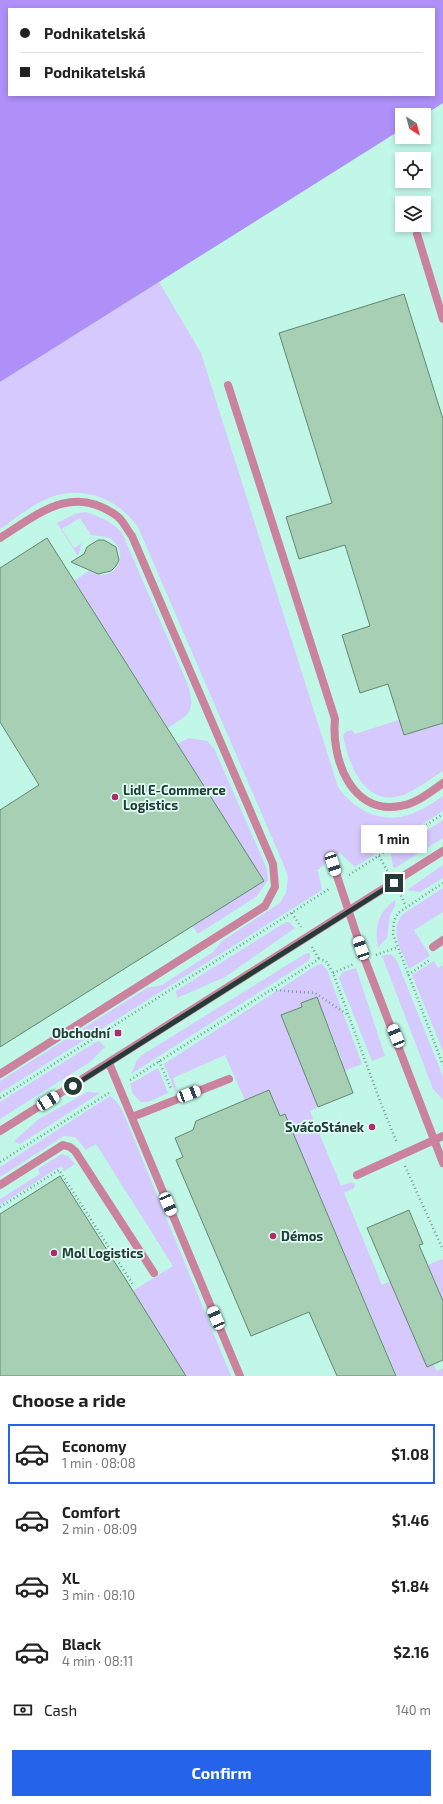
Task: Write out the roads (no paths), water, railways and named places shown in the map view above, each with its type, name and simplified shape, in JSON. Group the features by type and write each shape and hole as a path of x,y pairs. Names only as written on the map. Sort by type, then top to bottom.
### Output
{"street":[{"path":"417,234 443,319"},
{"path":"228,385 335,719 333,735 337,756 345,778 354,791 364,800 376,805 390,807 412,802 443,783"},
{"path":"0,538 42,511 61,502 92,502 118,516 132,536 273,864 275,887 266,906 0,1074"},
{"path":"0,1131 443,851"},
{"path":"333,864 349,911 443,1163"},
{"path":"432,947 443,940"},
{"path":"109,1063 240,1376"},
{"path":"132,1117 229,1079"},
{"path":"357,1175 443,1136"},
{"path":"0,1185 63,1145 70,1147 75,1151 154,1273"}],"place":[{"name":"Lidl E-Commerce Logistics","path":"115,797"},
{"name":"Obchodní","path":"118,1033"},
{"name":"SváčoStánek","path":"372,1127"},
{"name":"Démos","path":"273,1236"},
{"name":"Mol Logistics","path":"54,1253"}]}
